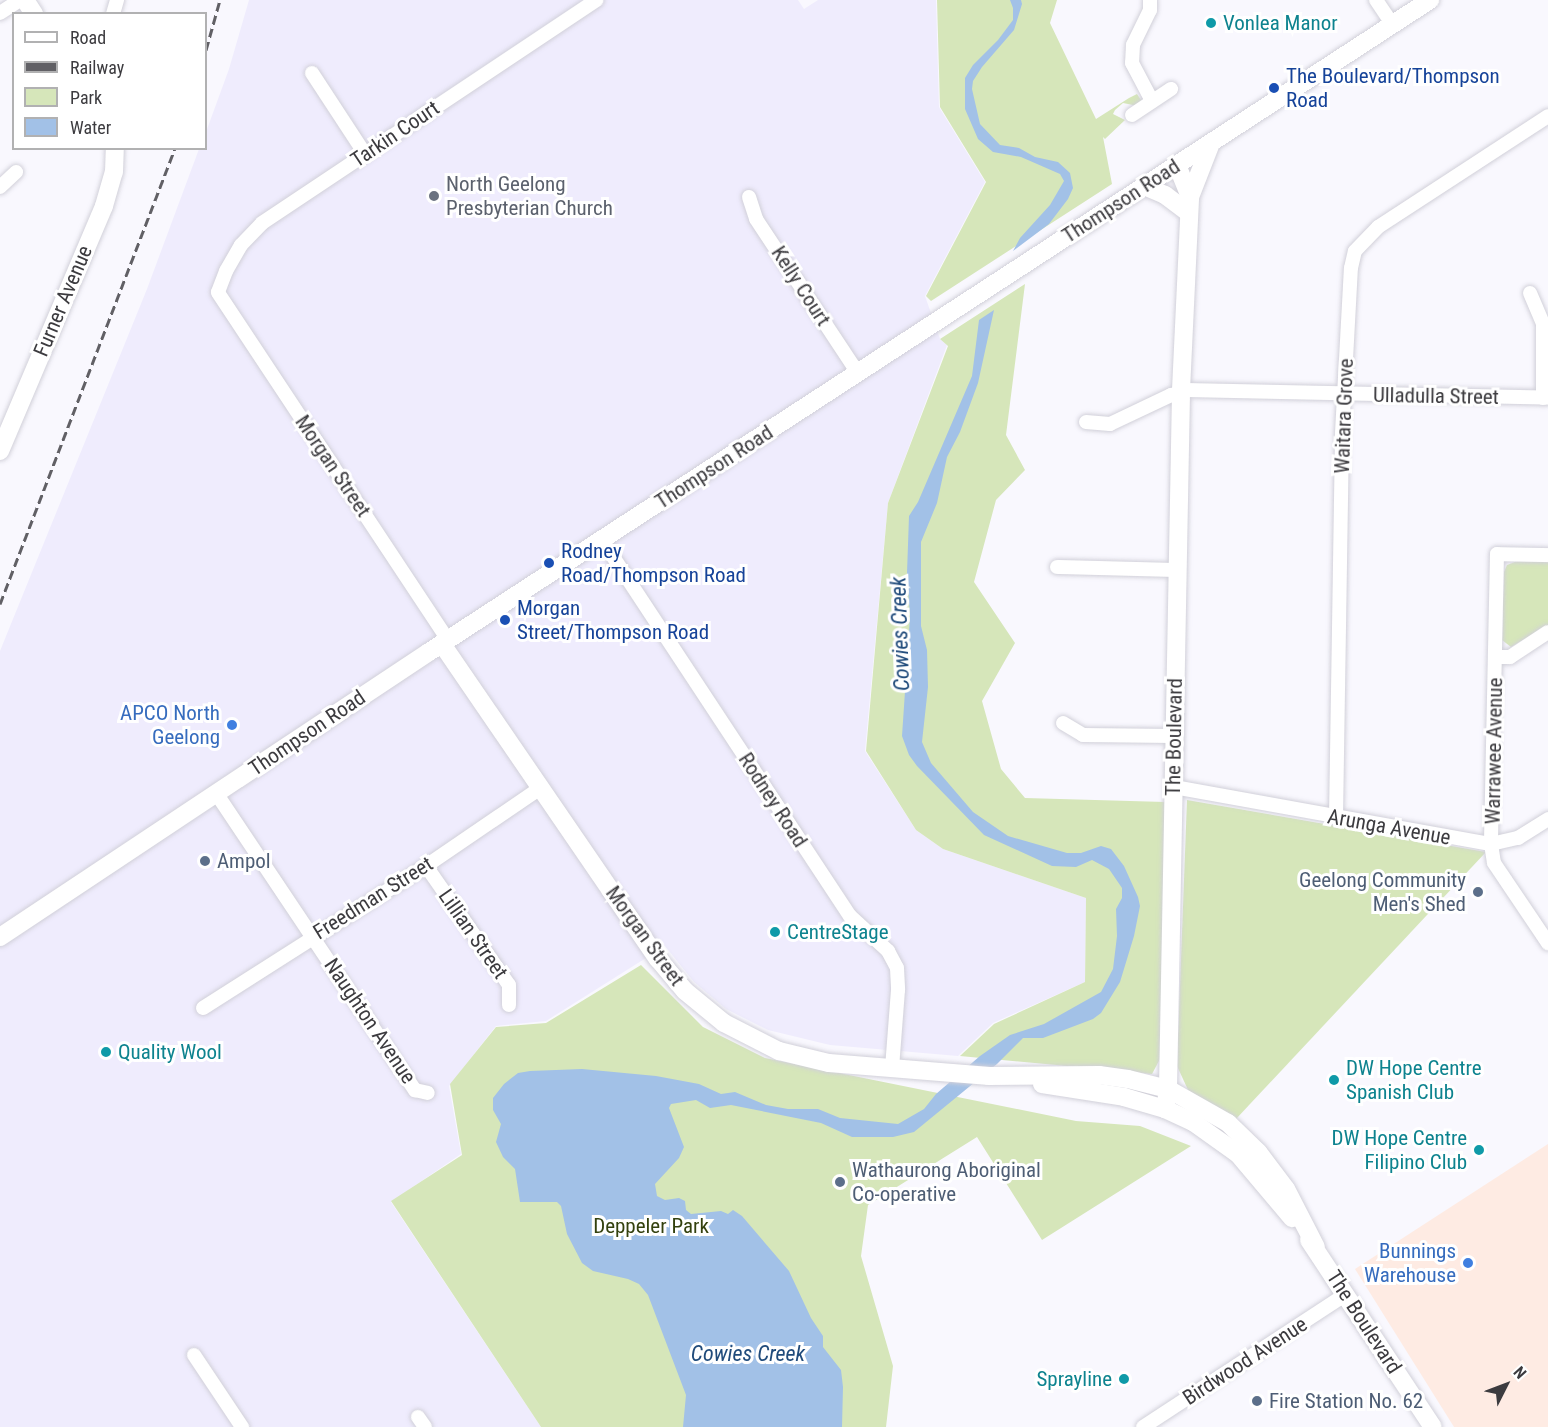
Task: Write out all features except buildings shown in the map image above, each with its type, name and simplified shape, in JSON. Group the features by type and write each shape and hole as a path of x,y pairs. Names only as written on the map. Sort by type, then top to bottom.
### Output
{"main road":[{"name":"Thompson Road","path":"0,937 445,642 1430,0"},
{"path":"1144,186 1190,205 1211,143"},
{"name":"Furner Avenue","path":"0,451 104,206 114,172 115,150"},
{"name":"The Boulevard","path":"1177,165 1190,205 1181,393 1168,1089 1211,1112 1250,1143 1286,1188 1316,1247 1433,1427"},
{"name":"Morgan Street","path":"445,642 667,971 713,1015 747,1037 788,1054 829,1063 989,1076 1099,1075 1168,1089"},
{"name":"Morgan Street","path":"989,1076 1118,1095 1165,1109"},
{"path":"1165,1109 1168,1089"},
{"name":"The Boulevard","path":"1165,1109 1206,1130 1238,1154 1316,1247"}],"street":[{"path":"0,13 20,0"},
{"name":"Tarkin Court","path":"218,292 226,270 250,233 269,218 597,0"},
{"path":"1150,0 1150,10 1132,45 1132,63 1152,101"},
{"path":"1376,0 1392,24"},
{"path":"312,74 365,154"},
{"path":"1132,115 1171,89"},
{"name":"Waitara Grove","path":"1336,818 1344,394 1351,268 1355,251 1378,227 1548,116"},
{"path":"0,187 16,172"},
{"name":"Kelly Court","path":"749,197 756,219 858,373"},
{"name":"Morgan Street","path":"218,292 445,642"},
{"path":"1530,293 1543,324 1545,398"},
{"name":"Ulladulla Street","path":"1086,422 1110,423 1171,395 1181,393 1545,398"},
{"name":"Rodney Road","path":"602,540 850,916 888,951 897,968 898,981 892,1068"},
{"name":"Warrawee Avenue","path":"1491,844 1496,657 1495,552 1548,555"},
{"path":"1057,567 1178,570"},
{"name":"Warrawee Avenue","path":"1496,657 1510,657 1548,632"},
{"path":"1063,723 1083,735 1174,736"},
{"name":"Freedman Street","path":"203,1008 426,866 542,787"},
{"name":"Arunga Avenue","path":"1174,787 1336,818 1491,844"},
{"name":"Naughton Avenue","path":"216,793 415,1090 428,1093"},
{"path":"1548,819 1518,838 1491,844 1494,863 1548,943"},
{"name":"Lillian Street","path":"426,866 509,986 509,1005"},
{"name":"Birdwood Avenue","path":"1143,1427 1346,1294"},
{"path":"194,1355 242,1427"}],"shaded area":[{"path":"249,0 798,0 804,9 818,0 936,0 939,107 985,182 925,296 940,339 947,345 888,503 865,751 916,830 943,849 1086,898 1085,982 993,1023 958,1056 830,1045 768,1030 726,1009 694,982 665,946 546,1021 496,1026 449,1086 461,1154 391,1202 541,1427 0,1427 0,651 147,289 199,150 207,150 207,129 229,69"},
{"path":"1548,1144 1548,1427 1454,1427 1355,1269"}],"green space":[{"path":"937,0 1057,0 1050,23 1096,119 1137,94 1141,100 1138,106 1123,103 1115,110 1113,114 1125,120 1105,139 1103,137 1112,184 931,301 926,296 986,182 940,107"},
{"path":"1025,284 1006,435 1025,470 996,500 974,582 1015,643 982,701 1001,769 1025,798 1165,802 1160,1059 1152,1074 960,1056 994,1024 1085,982 1086,898 943,849 916,830 866,751 888,503 948,346 940,339"},
{"path":"1520,560 1548,561 1548,625 1511,647 1502,640 1504,572 1507,565"},
{"path":"1187,800 1486,852 1236,1119 1189,1092 1177,1066"},
{"name":"Deppeler Park","path":"641,965 703,1027 765,1058 1076,1121 1140,1126 1191,1146 1042,1240 977,1137 868,1205 861,1256 893,1366 886,1427 541,1427 391,1201 462,1155 450,1084 496,1027 546,1023"}],"water":[{"path":"1010,0 1021,0 1022,4 1014,30 973,81 972,89 980,124 1000,145 1019,148 1035,157 1058,162 1070,173 1073,188 1068,199 1049,224 1013,251 1020,238 1050,205 1064,181 1060,174 1021,157 993,152 978,139 965,109 965,78 973,65 998,40 1013,20"},
{"name":"Cowies Creek","path":"994,310 978,383 960,432 947,457 937,503 921,542 921,626 927,650 928,687 922,742 931,763 973,812 1008,836 1067,853 1081,853 1101,846 1111,849 1124,866 1138,897 1140,906 1134,936 1120,982 1101,1013 1093,1019 1043,1038 1023,1038 997,1064 914,1132 893,1137 852,1137 821,1123 731,1105 710,1108 696,1100 671,1104 669,1108 684,1147 679,1158 655,1184 657,1196 665,1200 679,1198 685,1201 686,1210 691,1214 721,1211 728,1214 733,1210 742,1216 789,1271 811,1318 823,1336 823,1347 841,1370 843,1387 842,1427 683,1427 686,1395 648,1295 639,1284 628,1279 593,1271 582,1263 567,1234 561,1206 557,1202 520,1202 515,1169 503,1157 496,1142 501,1124 493,1110 493,1098 504,1084 518,1073 530,1071 582,1069 656,1076 699,1084 721,1094 735,1092 766,1105 788,1109 818,1109 840,1118 898,1124 924,1109 936,1094 980,1056 1010,1035 1044,1024 1101,992 1113,969 1117,936 1116,909 1122,898 1122,888 1109,869 1092,860 1076,867 1052,866 984,835 917,766 909,755 902,736 910,617 907,573 909,516 918,502 972,376 979,320"}],"railway":[{"path":"207,46 220,0"},
{"path":"0,604 174,150"}],"place":[{"name":"Vonlea Manor","path":"1211,23"},
{"name":"The Boulevard/Thompson Road","path":"1274,88"},
{"name":"North Geelong Presbyterian Church","path":"434,196"},
{"name":"Rodney Road/Thompson Road","path":"549,563"},
{"name":"Morgan Street/Thompson Road","path":"505,620"},
{"name":"APCO North Geelong","path":"232,725"},
{"name":"Ampol","path":"205,861"},
{"name":"Geelong Community Men's Shed","path":"1478,892"},
{"name":"CentreStage","path":"775,932"},
{"name":"Quality Wool","path":"106,1052"},
{"name":"DW Hope Centre Spanish Club","path":"1334,1080"},
{"name":"DW Hope Centre Filipino Club","path":"1479,1150"},
{"name":"Wathaurong Aboriginal Co-operative","path":"840,1182"},
{"name":"Bunnings Warehouse","path":"1468,1263"},
{"name":"Sprayline","path":"1124,1379"},
{"name":"Fire Station No. 62","path":"1257,1401"}]}
